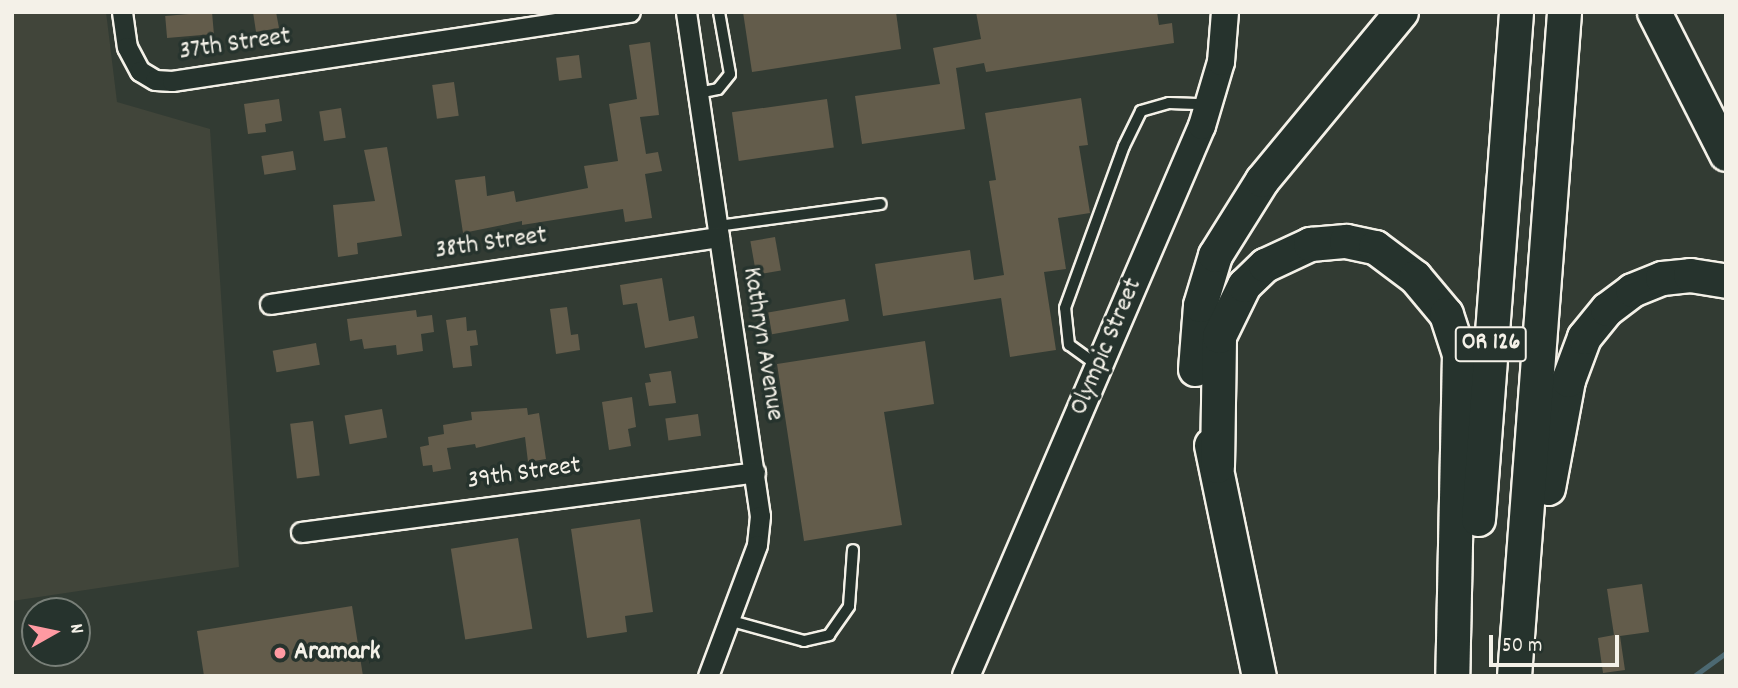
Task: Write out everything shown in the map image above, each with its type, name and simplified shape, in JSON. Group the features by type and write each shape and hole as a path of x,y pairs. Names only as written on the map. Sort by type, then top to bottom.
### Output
{"highway":[{"path":"1259,676 1195,368 1200,305 1215,255 1262,180 1401,12"},
{"name":"OR 126","path":"1465,676 1516,12"},
{"name":"OR 126","path":"1514,676 1564,12"},
{"path":"1654,12 1726,154"},
{"path":"1217,466 1219,336 1244,285 1265,265 1310,244 1346,241 1375,247 1415,277 1446,314 1459,354 1452,676"},
{"path":"1517,638 1537,566 1568,380 1584,337 1615,303 1661,278 1689,275 1726,281"}],"main road":[{"name":"Olympic Street","path":"966,676 1210,104 1221,62 1225,12"}],"street":[{"name":"37th Street","path":"122,12 127,47 140,71 155,80 172,81 630,12"},
{"name":"Kathryn Avenue","path":"686,12 760,516 757,545 708,676"},
{"name":"38th Street","path":"270,304 718,231"},
{"name":"39th Street","path":"300,532 755,472"}],"lane":[{"path":"698,93 718,89 730,74 719,12"},
{"path":"1099,366 1069,345 1065,308 1124,146 1141,110 1169,103 1210,104"},
{"path":"718,231 881,204"},
{"path":"728,620 804,641 829,635 849,606 853,550"}],"shaded area":[{"path":"12,12 106,12 117,102 210,129 239,567 39,597 21,597 21,600 12,601"}],"building":[{"path":"212,12 214,34 167,38 165,16"},
{"path":"253,12 276,12 279,28 256,32"},
{"path":"743,12 896,12 901,49 752,72"},
{"path":"976,12 1157,12 1159,25 1172,23 1174,43 986,72 984,63 956,68 965,129 862,144 855,96 940,84 933,48 981,39"},
{"path":"650,42 659,115 640,117 646,154 658,152 662,171 645,174 652,218 625,222 623,209 522,225 522,221 463,233 455,180 485,176 487,196 514,191 516,202 588,188 584,166 618,161 609,104 637,99 629,45"},
{"path":"579,55 582,78 559,81 556,58"},
{"path":"454,82 459,116 437,119 432,85"},
{"path":"1081,98 1088,145 1079,146 1090,213 1058,218 1066,269 1044,272 1056,350 1010,357 1001,298 883,316 875,264 970,250 974,280 1004,275 989,181 996,180 985,113"},
{"path":"279,99 282,121 265,124 266,132 248,134 244,104"},
{"path":"827,99 834,148 739,161 732,112"},
{"path":"341,108 346,138 324,141 319,111"},
{"path":"387,147 402,236 357,243 358,254 338,257 333,205 375,201 364,150"},
{"path":"293,151 296,170 264,175 261,156"},
{"path":"775,237 781,270 756,275 750,241"},
{"path":"662,278 669,321 694,316 698,338 645,348 637,303 623,305 620,285"},
{"path":"845,299 849,321 772,334 768,313"},
{"path":"567,307 571,335 578,334 580,350 556,354 550,309"},
{"path":"416,310 417,317 432,315 434,332 421,334 423,351 397,355 396,345 364,349 362,339 350,341 347,319"},
{"path":"466,317 467,331 476,330 478,345 470,346 472,366 453,368 446,320"},
{"path":"925,341 934,404 884,412 902,525 804,541 777,364"},
{"path":"316,343 320,365 276,372 273,351"},
{"path":"671,371 676,403 649,406 645,383 651,382 649,374"},
{"path":"632,397 636,427 628,429 631,446 609,450 602,402"},
{"path":"527,408 528,415 539,413 546,459 528,462 525,437 476,448 475,444 447,448 451,469 433,472 432,465 423,466 420,447 429,445 428,437 444,434 443,425 472,420 471,412"},
{"path":"382,409 387,438 350,444 345,416"},
{"path":"698,414 701,436 668,440 665,419"},
{"path":"313,421 320,476 297,478 290,424"},
{"path":"640,519 653,612 625,616 627,632 587,638 571,529"},
{"path":"518,538 532,629 465,640 451,549"},
{"path":"1642,584 1649,632 1620,636 1625,670 1603,673 1598,638 1614,635 1607,589"},
{"name":"Aramark","path":"352,606 363,676 204,676 197,631"}],"waterway":[{"path":"1694,676 1726,653"}],"place":[{"name":"Aramark","path":"280,653"}]}
